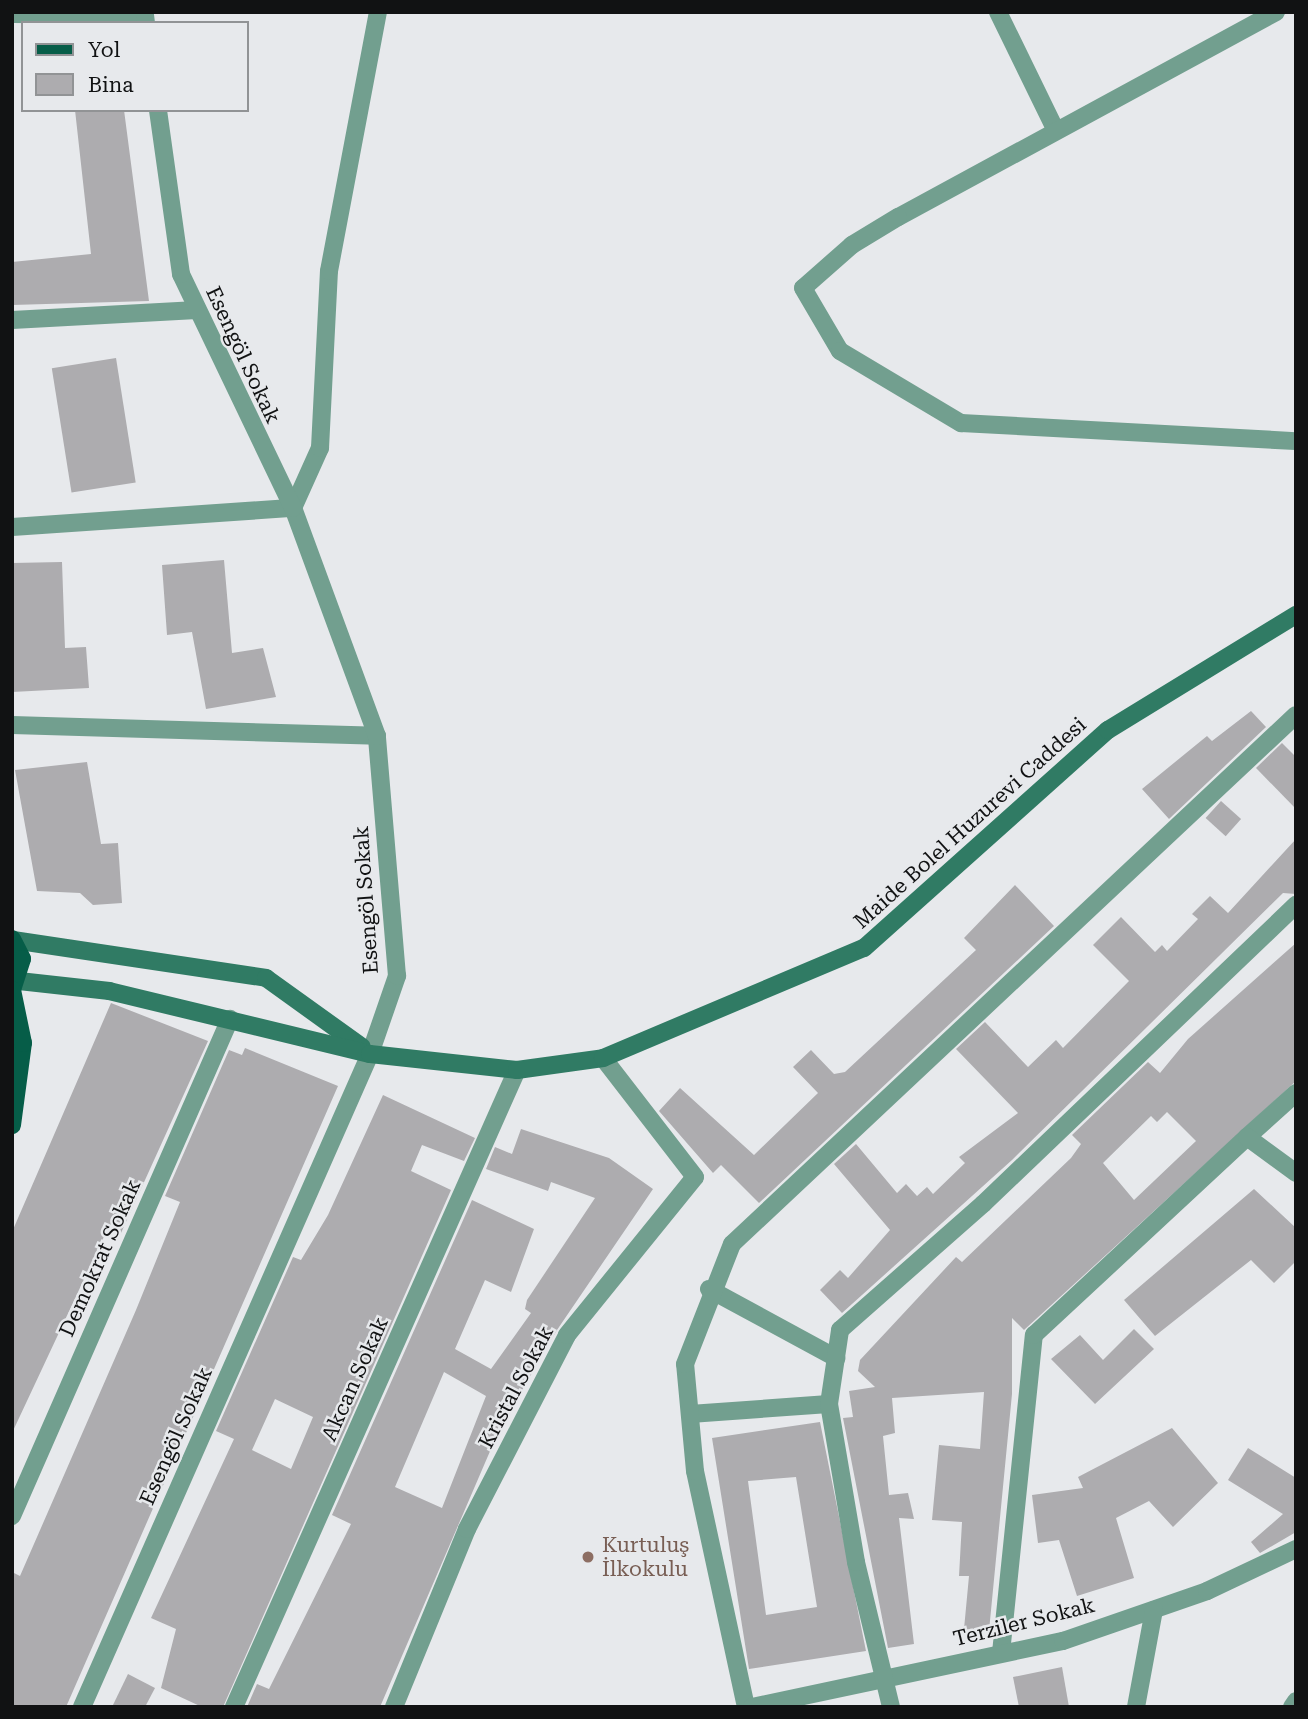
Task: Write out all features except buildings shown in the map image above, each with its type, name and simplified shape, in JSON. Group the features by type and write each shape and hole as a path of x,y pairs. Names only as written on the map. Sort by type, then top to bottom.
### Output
{"main road":[{"name":"Maide Bolel Huzurevi Caddesi","path":"14,987 109,991 370,1054 517,1070 603,1058 864,948 1108,730 1296,615"},
{"name":"Maide Bolel Huzurevi Caddesi","path":"12,940 266,978 370,1054"},
{"path":"12,940 22,959 14,987 23,1043 12,1125"}],"street":[{"path":"12,527 293,508 320,448 329,271 378,12"},
{"path":"998,12 1056,131"},
{"path":"1276,12 852,245 803,288 840,351 961,423 1296,441"},
{"path":"12,14 145,19"},
{"name":"Esengöl Sokak","path":"82,1707 370,1054 397,976 377,736 293,508 181,274 158,112"},
{"path":"12,320 197,310"},
{"path":"746,1707 695,1471 685,1364 709,1289 732,1244 837,1141 1296,715"},
{"path":"12,725 377,736"},
{"path":"891,1707 888,1676 856,1562 829,1404 840,1330 984,1204 1296,905"},
{"name":"Demokrat Sokak","path":"12,1516 230,1019"},
{"name":"Kristal Sokak","path":"394,1707 467,1529 567,1335 695,1177 603,1058"},
{"name":"Akcan Sokak","path":"234,1707 517,1070"},
{"path":"1001,1653 1034,1335 1296,1093"},
{"path":"1247,1137 1296,1173"},
{"path":"709,1289 836,1358"},
{"path":"690,1414 829,1404"},
{"name":"Terziler Sokak","path":"752,1707 1063,1641 1278,1563 1296,1549"},
{"path":"1136,1707 1154,1610"}],"place":[{"name":"Kurtuluş İlkokulu","path":"588,1557"}]}
